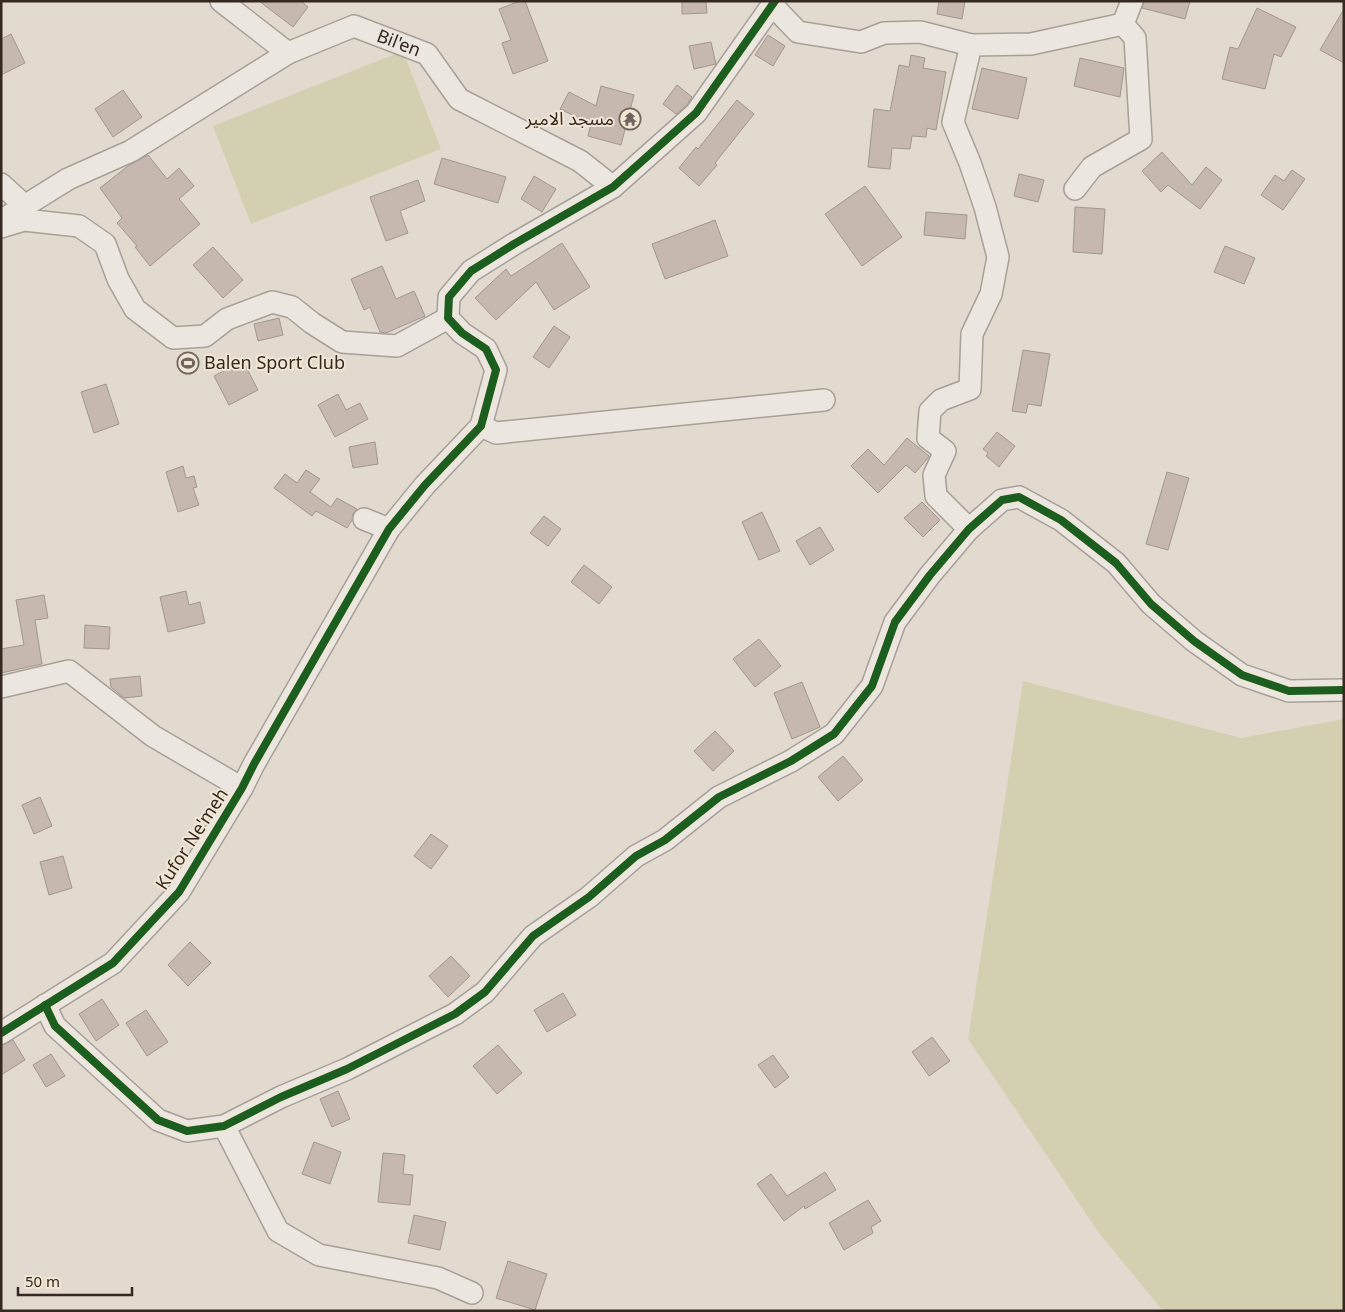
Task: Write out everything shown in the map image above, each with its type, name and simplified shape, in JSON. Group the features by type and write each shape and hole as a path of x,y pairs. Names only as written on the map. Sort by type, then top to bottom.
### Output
{"street":[{"path":"221,1 288,53"},
{"path":"1123,24 1132,1"},
{"path":"824,400 496,434 481,426 496,370 486,348 462,333 448,318 449,297 471,271 613,187 696,113 774,4 798,32 861,42 884,33 920,32 971,45 1031,44 1123,24"},
{"path":"1075,189 1092,167 1141,139 1135,38 1123,24"},
{"name":"Bil'en","path":"1,221 68,179 131,151 288,53 354,26 427,54 460,99 580,161 613,187"},
{"path":"970,529 936,496 934,475 945,452 928,438 930,411 941,400 970,389 972,334 991,294 998,257 985,207 953,122 971,45"},
{"path":"1,184 25,206"},
{"path":"1,227 24,220 78,226 105,244 118,279 135,309 173,338 204,336 227,319 272,302 292,307 312,323 342,342 398,346 448,318"},
{"name":"Kufor Ne'meh","path":"1,1033 112,963 179,892 242,788 389,529 425,485 481,426"},
{"path":"45,1005 55,1026 158,1120 186,1131 224,1126 281,1097 346,1069 455,1014 485,992 533,936 589,897 636,856 665,840 719,797 791,762 834,734 872,686 895,622 930,575 970,529 1002,500 1019,497 1062,520 1116,563 1151,604 1194,641 1242,675 1289,691 1344,690"},
{"path":"364,519 389,529"},
{"path":"1,687 69,671 153,736 242,788"},
{"path":"224,1126 278,1231 319,1255 438,1278 472,1293"}],"shaded area":[{"path":"403,51 441,149 251,224 213,126"},
{"path":"1023,681 1241,738 1344,719 1344,1311 1163,1311 1099,1233 968,1039"}],"building":[{"path":"259,1 301,1 308,7 293,27"},
{"path":"525,1 548,61 513,74 502,43 511,40 499,9"},
{"path":"682,1 706,1 707,13 682,14"},
{"path":"939,1 965,1 962,19 937,14"},
{"path":"1144,1 1190,1 1185,19 1142,8"},
{"path":"1257,8 1296,27 1281,57 1274,54 1265,89 1222,79 1230,47 1238,49"},
{"path":"1344,9 1344,63 1320,50"},
{"path":"11,34 25,63 1,75 1,39"},
{"path":"768,35 785,46 773,66 755,55"},
{"path":"711,42 716,64 694,69 689,46"},
{"path":"911,55 925,58 923,68 946,72 936,130 927,128 926,137 912,136 910,149 892,148 890,169 868,167 874,109 890,111 899,65 909,67"},
{"path":"1080,58 1124,68 1120,97 1074,86"},
{"path":"982,68 1027,78 1018,119 972,109"},
{"path":"677,85 692,97 687,105 676,114 663,104"},
{"path":"601,86 634,95 621,145 588,136 591,124 560,109 569,92 596,106"},
{"path":"123,90 142,117 113,137 95,109"},
{"path":"737,100 754,114 715,163 717,165 699,186 679,168 696,147 698,149"},
{"path":"1162,152 1192,185 1206,167 1222,180 1200,209 1168,185 1161,192 1142,171"},
{"path":"148,155 167,179 179,168 194,186 179,199 200,224 150,266 135,247 137,246 117,223 122,218 100,188 128,166"},
{"path":"442,158 506,177 498,203 434,184"},
{"path":"1292,170 1305,179 1283,210 1261,195 1275,175 1284,181"},
{"path":"1019,174 1044,180 1038,202 1014,196"},
{"path":"534,176 556,189 542,212 521,199"},
{"path":"418,180 425,201 400,211 408,233 386,241 370,197"},
{"path":"865,186 902,237 862,266 825,214"},
{"path":"1075,207 1105,209 1102,254 1073,252"},
{"path":"926,212 967,215 965,239 924,235"},
{"path":"715,220 728,256 665,279 652,244"},
{"path":"562,243 590,287 554,310 536,282 496,320 475,298 506,269 511,276"},
{"path":"1225,246 1255,258 1244,284 1214,272"},
{"path":"213,247 243,280 223,298 193,265"},
{"path":"382,266 396,299 414,291 425,316 386,333 380,332 370,307 364,310 351,279"},
{"path":"279,318 283,335 258,341 254,324"},
{"path":"554,326 570,337 549,368 533,357"},
{"path":"1023,350 1050,354 1041,406 1028,404 1026,413 1012,411"},
{"path":"243,361 258,390 229,405 214,376"},
{"path":"106,384 119,424 94,433 81,392"},
{"path":"338,394 346,410 360,403 368,419 335,437 318,405"},
{"path":"997,432 1015,446 999,467 986,456 988,453 983,449"},
{"path":"907,438 929,456 928,458 915,473 906,465 878,493 851,466 868,449 884,465"},
{"path":"375,442 378,464 353,468 349,447"},
{"path":"183,466 186,478 194,476 197,487 193,488 199,505 178,512 166,472"},
{"path":"306,470 320,479 310,492 331,507 337,498 357,509 347,528 316,511 312,516 274,488 285,474 297,483"},
{"path":"1167,472 1189,478 1168,550 1146,544"},
{"path":"922,502 940,520 923,537 904,518"},
{"path":"762,512 780,551 759,560 742,522"},
{"path":"544,516 561,529 548,546 530,533"},
{"path":"820,527 834,550 810,565 796,541"},
{"path":"584,565 612,587 599,604 571,582"},
{"path":"186,591 189,605 200,602 205,623 168,632 160,597"},
{"path":"44,595 48,618 35,620 42,664 1,673 1,649 24,645 16,600"},
{"path":"85,625 110,627 109,649 84,648"},
{"path":"759,639 781,666 755,687 733,659"},
{"path":"140,676 142,696 124,698 111,687 110,679"},
{"path":"802,682 820,727 792,739 774,693"},
{"path":"715,731 734,751 713,771 694,751"},
{"path":"843,756 863,780 838,801 818,777"},
{"path":"40,797 52,826 34,834 22,805"},
{"path":"431,834 448,846 431,869 414,856"},
{"path":"63,856 72,888 49,895 40,862"},
{"path":"190,942 211,963 188,986 168,965"},
{"path":"451,956 470,976 448,997 429,976"},
{"path":"563,993 576,1015 547,1032 534,1010"},
{"path":"102,999 119,1025 96,1041 79,1014"},
{"path":"146,1010 168,1042 147,1056 126,1023"},
{"path":"932,1037 950,1061 929,1076 912,1052"},
{"path":"13,1040 25,1060 1,1075 1,1046"},
{"path":"498,1045 522,1073 497,1094 473,1066"},
{"path":"51,1054 65,1076 46,1087 33,1065"},
{"path":"773,1055 789,1077 775,1088 758,1065"},
{"path":"338,1091 350,1119 332,1127 320,1099"},
{"path":"314,1142 341,1152 330,1184 302,1174"},
{"path":"383,1153 405,1155 403,1174 413,1175 410,1205 378,1202"},
{"path":"825,1172 836,1190 805,1209 804,1206 784,1221 757,1184 771,1174 787,1196"},
{"path":"868,1200 881,1221 871,1227 873,1233 844,1250 829,1223"},
{"path":"414,1215 446,1222 440,1250 408,1243"},
{"path":"508,1261 547,1274 535,1310 496,1298"}],"cycle path":[{"path":"1,1033 113,963 179,892 242,788 389,529 425,485 481,426 496,370 486,349 462,333 448,318 449,297 471,271 613,187 696,113 775,1"},
{"path":"45,1005 55,1026 158,1120 187,1131 224,1126 281,1097 347,1069 455,1014 485,992 533,936 589,897 636,856 665,840 719,797 791,761 834,734 872,686 895,622 930,575 969,529 1002,500 1019,497 1061,520 1116,563 1151,604 1194,641 1242,675 1289,691 1344,690"}],"place":[{"name":"مسجد الامير","path":"630,119"},
{"name":"Balen Sport Club","path":"188,363"}]}
